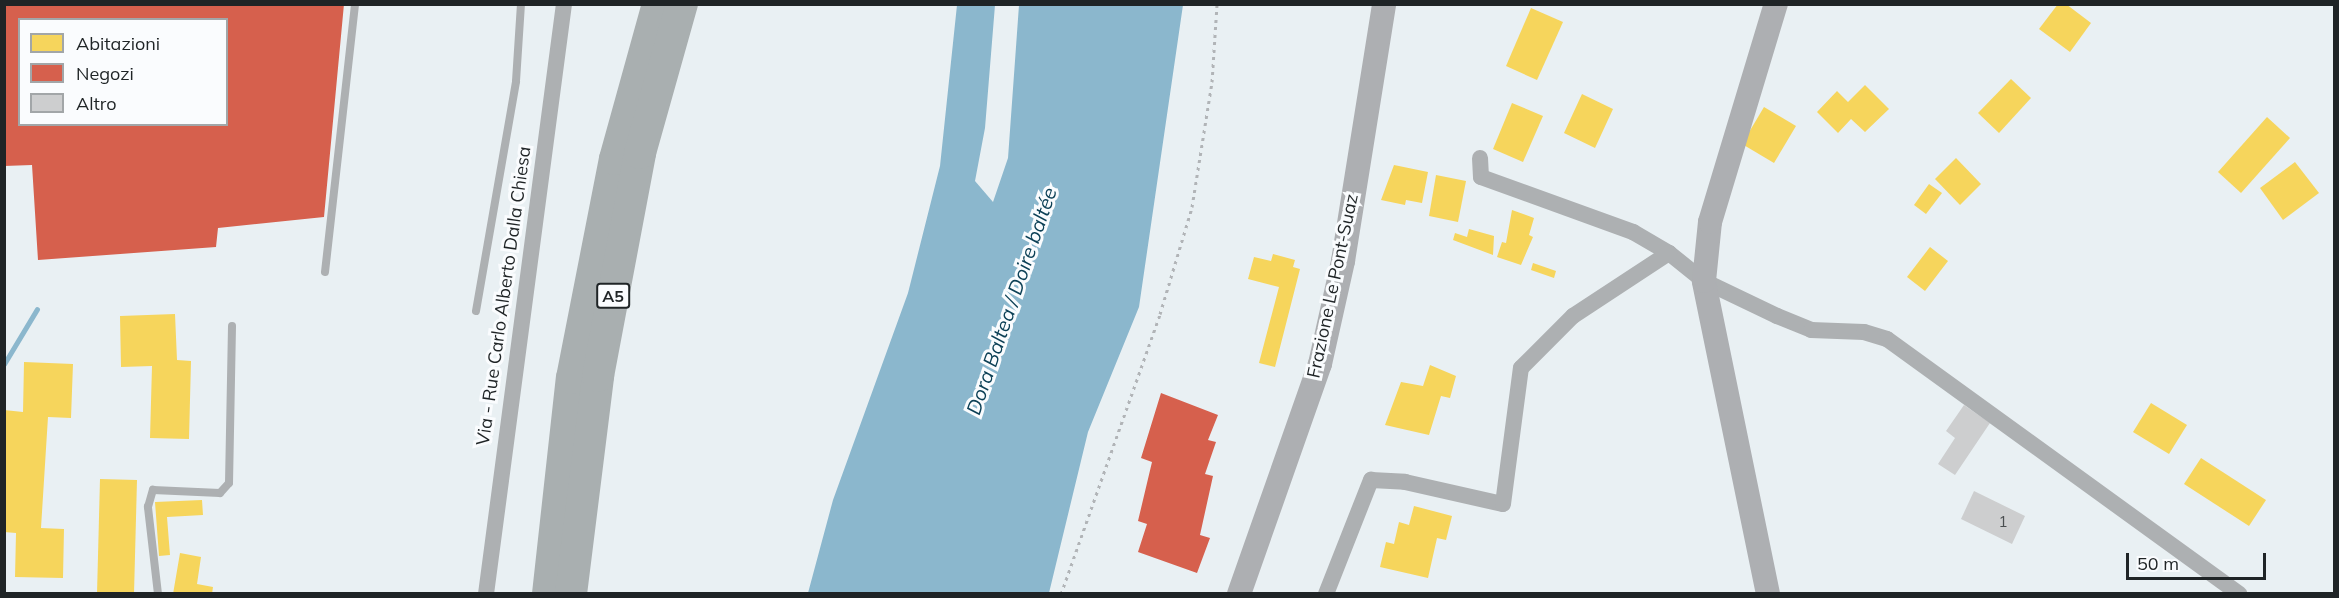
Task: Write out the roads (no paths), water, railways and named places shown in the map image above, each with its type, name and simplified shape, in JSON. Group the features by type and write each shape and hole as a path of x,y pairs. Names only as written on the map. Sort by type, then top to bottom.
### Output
{"highway":[{"name":"A5","path":"548,594 572,378 615,159 658,4"},
{"name":"A5","path":"571,594 598,376 639,153 682,4"}],"main road":[{"name":"Frazione Le Pont-Suaz","path":"1239,594 1320,364 1343,261 1384,4"},
{"path":"1768,594 1704,281 1710,222 1776,4"}],"street":[{"name":"Via - Rue Carlo Alberto Dalla Chiesa","path":"486,594 564,4"},
{"path":"1480,158 1481,177 1633,232 1669,253 1704,281 1811,330 1864,332 1887,339 2240,594"},
{"path":"1326,594 1371,480 1405,482 1503,504 1521,368 1573,316 1669,253"}],"lane":[{"path":"325,272 355,4"},
{"path":"476,311 516,81 521,4"},
{"path":"339,57 349,58"},
{"path":"158,594 148,507 153,490 220,493 229,483 232,326"}],"water":[{"name":"Dora Baltea / Doire baltée","path":"957,5 995,5 985,128 975,181 993,202 1008,158 1019,5 1183,5 1139,307 1088,432 1049,593 808,593 833,500 908,293 940,166"}],"waterway":[{"path":"4,364 37,309"}]}
